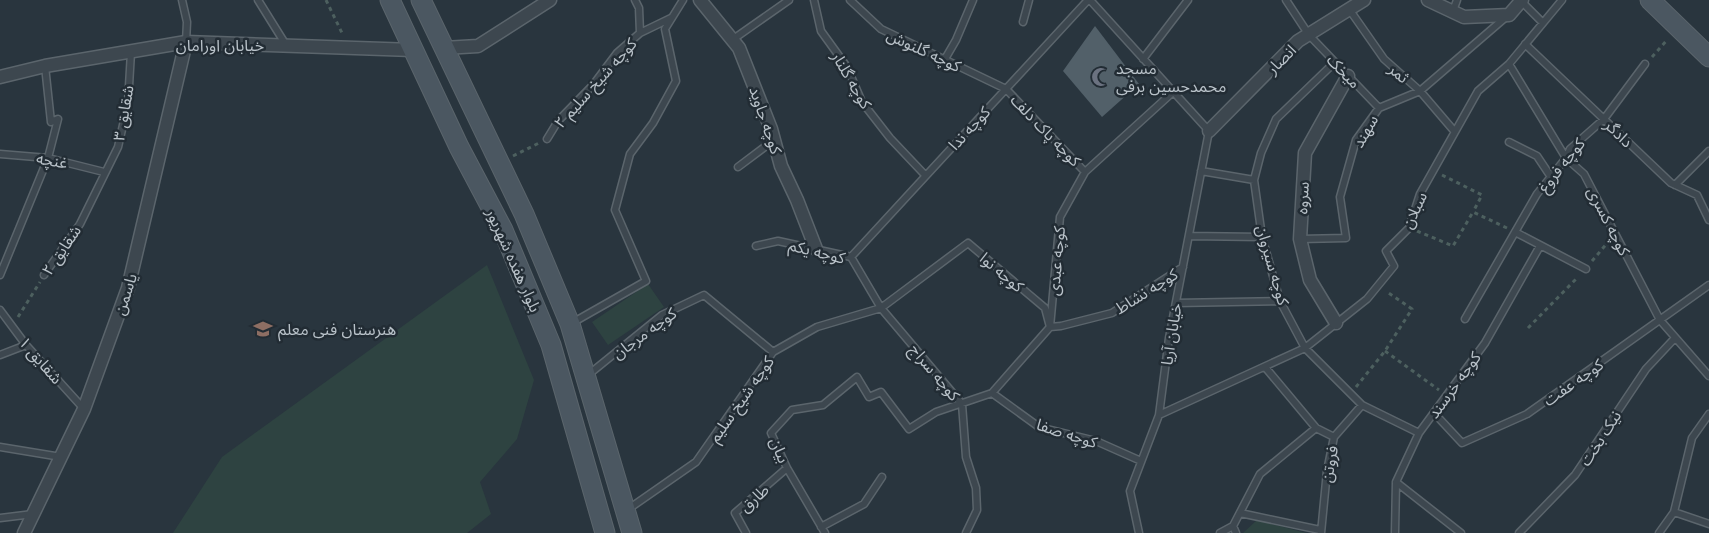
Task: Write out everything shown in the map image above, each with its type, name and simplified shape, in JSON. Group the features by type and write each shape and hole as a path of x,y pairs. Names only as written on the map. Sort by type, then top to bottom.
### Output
{"street":[{"name":"بلوار هفده شهریور","path":"390,0 459,147 503,230 552,345 605,533"},
{"name":"بلوار هفده شهریور","path":"421,0 524,214 570,324 632,533"},
{"path":"413,50 478,46 550,0"},
{"name":"کوچه جاوید","path":"700,0 739,48 774,140 781,166 797,200 816,249"},
{"name":"انصار","path":"1209,131 1298,42 1362,0"},
{"path":"1428,0 1455,6 1464,17 1509,15 1522,1"},
{"path":"1650,0 1709,57"},
{"name":"خیابان اورامان","path":"0,77 45,66 186,42 286,46 348,46 413,50"},
{"name":"یاسمن","path":"24,533 84,409 128,288 186,42"},
{"name":"سروه","path":"1336,323 1310,280 1300,239 1305,152 1348,76"}],"lane":[{"path":"182,0 187,22 186,42"},
{"path":"258,0 286,46"},
{"path":"635,0 639,8 640,33"},
{"path":"570,324 646,282 615,210 630,154 653,123 676,81 665,30 683,0"},
{"path":"732,40 789,0"},
{"name":"کوچه گلنار","path":"814,0 821,30 848,67 862,102 890,138 924,175"},
{"name":"کوچه گلنوش","path":"850,0 881,29 1006,89"},
{"path":"945,59 956,40 973,0"},
{"path":"1023,22 1029,0"},
{"path":"1089,0 1209,131"},
{"name":"کوچه ندا","path":"850,256 1089,0"},
{"path":"1143,59 1188,0"},
{"name":"میخک","path":"1286,0 1309,35 1379,108"},
{"name":"سبلان","path":"1159,415 1305,348 1366,300 1394,266 1386,251 1410,228 1420,194 1478,91 1510,64 1562,0"},
{"path":"1522,1 1543,23"},
{"name":"ثمر","path":"1349,9 1384,59 1420,91 1455,132"},
{"name":"سهند","path":"1300,239 1346,238 1340,197 1356,140 1379,108 1420,91 1509,15"},
{"name":"کوچه شیخ سلیم ۲","path":"547,139 558,121 593,85 617,53 640,33 672,18"},
{"name":"دادگر","path":"1525,44 1675,185 1697,195 1709,220"},
{"name":"شقایق ۳","path":"104,172 118,147 128,103 130,52"},
{"name":"کوچه سیروان","path":"1335,62 1276,120 1261,153 1254,180 1262,237 1280,302 1305,348 1362,405 1419,433"},
{"name":"کوچه کسری","path":"1510,64 1566,158 1584,174 1660,320 1674,339 1709,376"},
{"name":"کوچه فروغ","path":"1465,319 1537,194 1566,158 1570,149 1604,119 1645,64"},
{"path":"0,275 48,158 58,119 51,122 45,66"},
{"name":"کوچه پاک دلف","path":"1006,89 1085,172"},
{"name":"کوچه عبدی","path":"1050,326 1060,217 1085,172 1173,92"},
{"name":"خیابان آریا","path":"1139,533 1130,491 1159,415 1176,303 1209,131"},
{"path":"738,167 774,140"},
{"path":"1509,142 1537,156 1551,177"},
{"path":"1675,185 1709,151"},
{"name":"غنچه","path":"0,154 48,158 104,172"},
{"path":"1201,171 1254,180"},
{"name":"شقایق ۲","path":"44,275 80,224 104,172"},
{"path":"1515,232 1586,269"},
{"path":"1189,236 1262,237"},
{"name":"کوچه یکم","path":"756,246 778,242 850,256 881,308"},
{"name":"کوچه نوا","path":"968,243 1045,308 1050,326"},
{"name":"کوچه شیخ سلیم","path":"626,510 696,462 774,352 817,328 881,308 968,243"},
{"name":"کوچه خرسند","path":"1395,533 1396,482 1419,433 1484,343 1540,246"},
{"name":"کوچه نشاط","path":"1050,326 1061,326 1112,313 1183,267"},
{"name":"کوچه عفت","path":"1434,414 1462,443 1527,414 1709,286"},
{"name":"کوچه مرجان","path":"586,376 662,315 704,295 774,352"},
{"path":"1176,303 1280,302"},
{"name":"کوچه سراج","path":"881,308 962,404 966,457 976,488 977,510 966,533"},
{"name":"شقایق ۱","path":"0,310 26,345 84,409"},
{"path":"962,404 992,393 1050,326"},
{"name":"نیک بخت","path":"1519,533 1575,475 1646,369 1674,339"},
{"path":"0,356 26,345"},
{"path":"1265,367 1316,428 1334,437"},
{"name":"بیان","path":"823,530 787,468 771,433 792,410 823,405 857,377 869,397 881,392 910,429 936,412 962,404"},
{"name":"کوچه صفا","path":"992,393 1039,427 1096,441 1141,461"},
{"name":"فروتن","path":"1320,532 1326,471 1334,437 1362,405"},
{"path":"1659,533 1674,512 1692,438 1709,414"},
{"path":"1220,533 1233,526 1260,474 1316,428"},
{"path":"0,447 61,456"},
{"name":"طارق","path":"746,533 735,513 787,468"},
{"path":"823,530 864,504 882,477"},
{"path":"1396,482 1461,533"},
{"path":"1674,512 1709,524"},
{"path":"1240,513 1320,532"},
{"path":"0,518 33,514"},
{"path":"1233,526 1236,533"}],"path":[{"path":"326,0 348,46"},
{"path":"1645,64 1679,28"},
{"path":"499,163 547,139"},
{"path":"1410,228 1453,246 1482,195 1434,170"},
{"path":"1473,212 1515,232"},
{"path":"1528,328 1586,269 1615,232"},
{"name":"شقایق ۲","path":"12,326 44,275"},
{"path":"1351,393 1385,351 1412,309 1378,286"},
{"path":"1385,351 1447,396"}],"green space":[{"path":"487,265 534,380 517,439 480,482 491,514 467,533 173,533 222,457"},
{"path":"648,284 664,307 608,345 592,322"},
{"path":"1257,520 1306,533 1243,533"}],"building":[{"name":"مسجد محمدحسین برفی","path":"1095,26 1139,84 1102,117 1063,71"}],"place":[{"name":"مسجد محمدحسین برفی","path":"1101,77"},
{"name":"هنرستان فنی معلم","path":"263,329"}]}
